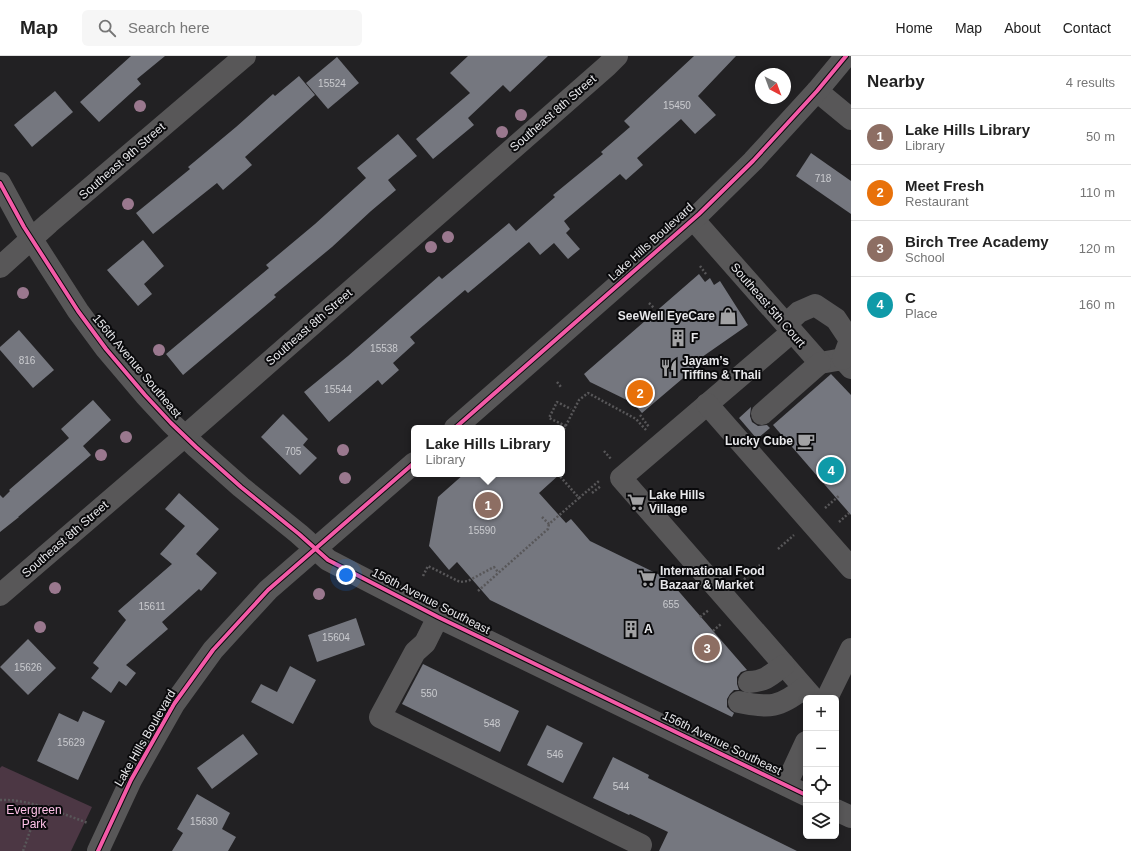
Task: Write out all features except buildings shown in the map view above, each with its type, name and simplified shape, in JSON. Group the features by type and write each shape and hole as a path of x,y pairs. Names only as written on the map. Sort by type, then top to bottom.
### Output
{"street":[{"name":"Southeast 9th Street","path":"0,267 245,56"},
{"name":"Southeast 8th Street","path":"0,596 601,72 617,56"},
{"name":"Lake Hills Boulevard","path":"458,425 693,219 753,161 817,91 846,56"},
{"path":"817,91 851,120"},
{"name":"156th Avenue Southeast","path":"0,183 31,239 78,311 106,349 145,395 185,436 241,488 299,534 328,560 438,617 803,794"},
{"name":"Southeast 5th Court","path":"693,219 820,363"},
{"path":"739,702 758,706 778,704 808,693 621,478 707,404 788,328 799,312 815,304 836,319 850,340 847,363 820,363 762,414"},
{"path":"707,404 851,568"},
{"name":"Lake Hills Boulevard","path":"98,851 131,780 174,704 214,650 263,596 411,466"},
{"path":"438,617 425,643 415,652 380,717 641,845"},
{"path":"828,695 851,649"},
{"path":"749,682 761,681 784,664"},
{"path":"786,785 803,748"},
{"path":"839,811 851,817"}],"path":[{"path":"700,266 706,274"},
{"path":"649,303 654,308"},
{"path":"557,382 561,386"},
{"path":"566,426 568,419 579,400 588,393 636,419 646,430 650,426 640,415"},
{"path":"564,425 550,418 558,402 571,409"},
{"path":"561,477 579,498"},
{"path":"478,591 548,529 548,524 599,480 602,484 592,493"},
{"path":"821,511 840,495"},
{"path":"834,526 849,512"},
{"path":"542,517 548,524"},
{"path":"778,549 798,531"},
{"path":"739,583 760,565"},
{"path":"423,576 428,566 460,582 468,581 494,567 498,572"},
{"path":"0,800 13,799 89,823"},
{"path":"23,851 39,806"}],"green space":[{"name":"Evergreen Park","path":"2,766 92,807 71,851 0,851 0,768"}],"cycle path":[{"path":"458,425 699,214 753,161 817,91 846,56"},
{"path":"0,183 24,227 78,311 106,349 145,395 196,447 328,560 438,617 803,794"},
{"path":"98,851 131,780 174,704 213,650 268,590 411,466"}],"place":[{"name":"SeeWell EyeCare","path":"728,316"},
{"name":"F","path":"678,338"},
{"name":"Jayam’s Tiffins & Thali","path":"669,368"},
{"name":"Meet Fresh","path":"640,393"},
{"name":"Lucky Cube","path":"806,441"},
{"name":"C","path":"831,470"},
{"name":"Lake Hills Village","path":"636,502"},
{"name":"Lake Hills Library","path":"488,505"},
{"name":"International Food Bazaar & Market","path":"647,578"},
{"name":"A","path":"631,629"},
{"name":"Birch Tree Academy","path":"707,648"}]}
